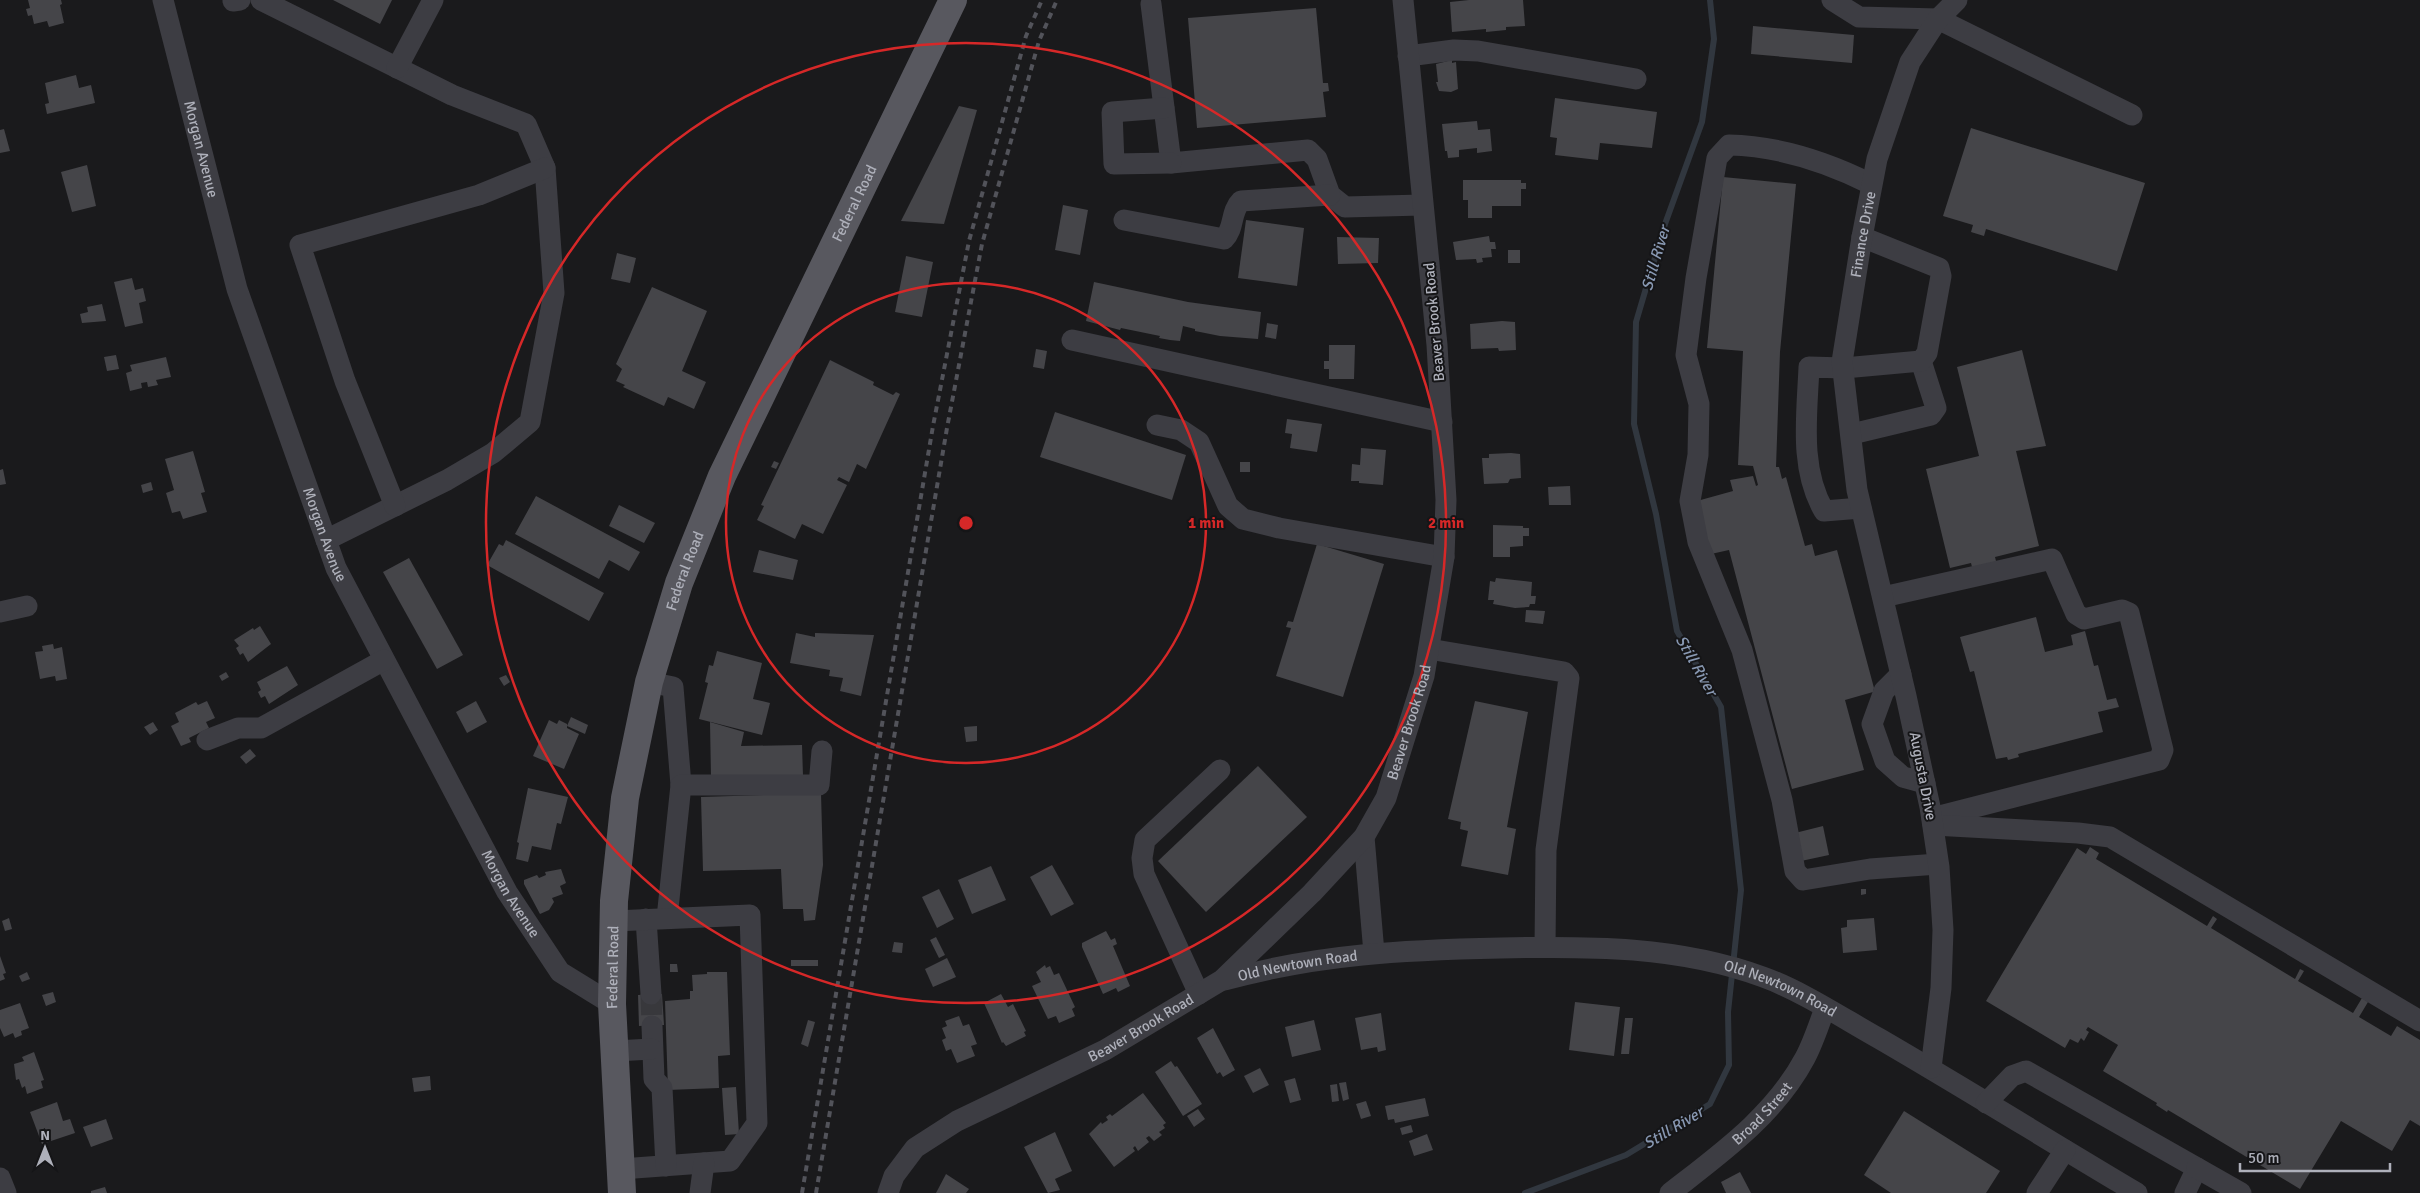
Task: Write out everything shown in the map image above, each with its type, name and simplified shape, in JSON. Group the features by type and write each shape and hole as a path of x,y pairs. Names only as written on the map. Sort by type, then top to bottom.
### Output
{"main road":[{"name":"Federal Road","path":"622,1181 612,1004 614,921 625,798 649,682 679,583 722,476 953,0"}],"street":[{"name":"Morgan Avenue","path":"163,0 237,289 336,568 507,892 560,972 612,1004"},
{"path":"261,0 452,95 526,124 545,168 554,294 530,422 493,453 395,506 326,540"},
{"path":"398,68 433,0"},
{"name":"Beaver Brook Road","path":"888,1193 894,1176 915,1148 957,1121 1105,1050 1222,980 1312,893 1364,837 1386,798 1409,730 1424,676 1444,556 1446,500 1437,345 1403,0"},
{"path":"1832,0 1859,17 1938,19 2132,115"},
{"name":"Finance Drive","path":"1859,498 1842,362 1871,184 1877,159 1910,62 1938,19 1957,0"},
{"path":"1151,4 1171,163"},
{"path":"1408,56 1454,50 1478,51 1636,79"},
{"path":"1164,108 1112,112 1114,164 1171,163 1308,150 1316,159 1330,195 1345,207 1422,205"},
{"path":"1871,184 1820,162 1744,145 1728,145 1717,158 1696,278 1686,356 1699,404 1698,454 1690,500 1698,542 1742,650 1782,800 1795,871 1803,880 1862,870 1938,864"},
{"path":"395,506 345,381 300,245 479,195 545,168"},
{"path":"1124,220 1224,239 1230,233 1234,208 1241,201 1330,195"},
{"path":"1859,498 1824,510 1814,493 1806,432 1809,368 1844,368 1921,361 1927,353 1941,276 1939,268 1862,237"},
{"path":"1072,340 1442,422"},
{"path":"1852,434 1931,416 1936,408 1921,361"},
{"path":"1157,425 1181,430 1199,442 1228,506 1243,519 1279,528 1444,556"},
{"name":"Augusta Drive","path":"1859,498 1925,783 1938,864 1943,930 1942,968 1931,1068"},
{"path":"1883,597 2052,558 2076,614 2084,619 2122,610 2129,613 2163,750 2159,760 1932,822"},
{"path":"0,612 27,606"},
{"path":"1429,649 1564,672 1569,678 1546,850 1544,947"},
{"path":"207,740 238,728 261,728 384,660"},
{"path":"1901,674 1884,691 1872,724 1885,761 1903,777 1925,783"},
{"path":"649,682 673,687 681,785 657,919 650,994"},
{"path":"681,785 819,785 822,751"},
{"path":"1199,994 1144,874 1142,858 1145,840 1220,770"},
{"path":"1932,822 2110,837 2420,1021"},
{"name":"Old Newtown Road","path":"1364,837 1374,953"},
{"path":"614,921 750,915 757,1123 730,1161 666,1166 622,1181"},
{"name":"Old Newtown Road","path":"1222,980 1266,968 1342,955 1434,949 1544,947 1635,949 1704,960 1764,977 1825,1008 1931,1068 2137,1193"},
{"name":"Broad Street","path":"1670,1193 1740,1138 1777,1099 1805,1058 1825,1008"},
{"path":"652,1026 654,1079 662,1088 666,1166"},
{"path":"615,1051 652,1049"},
{"path":"1986,1103 2012,1076 2026,1071 2241,1193"},
{"path":"2037,1193 2065,1150"},
{"path":"700,1193 704,1163"},
{"path":"2185,1193 2198,1168"},
{"path":"0,1178 6,1193"}],"building":[{"path":"28,0 61,0 62,4 60,5 64,23 49,27 47,21 34,24 32,15 28,16 26,9 30,8"},
{"path":"333,0 392,0 380,24"},
{"path":"1523,0 1525,26 1506,27 1506,30 1486,32 1486,29 1452,32 1450,2"},
{"path":"1316,8 1323,83 1328,83 1329,91 1323,92 1326,117 1197,128 1188,18"},
{"path":"1753,26 1854,35 1852,63 1751,54"},
{"path":"1452,60 1452,63 1456,62 1458,89 1451,92 1439,91 1436,82 1438,82 1436,64"},
{"path":"76,75 79,88 91,85 95,103 47,114 45,104 49,103 45,83"},
{"path":"1555,98 1657,112 1652,148 1600,143 1598,160 1555,155 1557,138 1550,137"},
{"path":"959,106 977,110 944,224 901,221"},
{"path":"1477,121 1478,130 1490,129 1492,151 1477,153 1477,148 1459,150 1459,157 1448,158 1447,151 1445,151 1442,124"},
{"path":"1971,128 2145,183 2117,271 1986,229 1984,236 1971,232 1973,225 1943,216"},
{"path":"4,129 10,151 0,153 0,130"},
{"path":"87,165 96,206 72,212 61,172"},
{"path":"1723,177 1796,184 1780,352 1776,467 1779,467 1782,479 1786,477 1805,546 1812,544 1815,556 1837,550 1874,688 1873,692 1845,700 1864,770 1792,789 1729,550 1711,554 1697,501 1733,491 1730,480 1753,476 1756,486 1758,485 1753,466 1738,465 1743,351 1707,348"},
{"path":"1463,180 1521,180 1521,183 1526,183 1526,189 1521,189 1521,206 1492,206 1492,218 1468,218 1468,200 1463,200"},
{"path":"1063,205 1088,210 1080,255 1055,250"},
{"path":"1246,220 1304,228 1297,286 1238,278"},
{"path":"1489,236 1490,242 1495,242 1496,249 1491,249 1492,257 1482,258 1483,262 1477,263 1476,259 1456,260 1453,242"},
{"path":"1337,237 1379,238 1378,263 1338,264"},
{"path":"1508,250 1520,250 1520,263 1508,263"},
{"path":"617,253 636,258 630,283 611,279"},
{"path":"906,256 933,262 922,317 895,312"},
{"path":"132,278 135,290 143,288 146,301 139,303 143,323 125,327 114,282"},
{"path":"1094,282 1188,302 1261,312 1258,339 1220,336 1195,331 1195,329 1183,326 1180,341 1170,340 1159,338 1160,336 1121,328 1120,330 1086,321"},
{"path":"652,287 707,311 682,371 706,382 694,409 668,397 664,406 623,387 625,385 616,381 622,369 616,364"},
{"path":"102,304 106,321 82,323 80,314 88,312 87,307"},
{"path":"1502,321 1515,322 1516,350 1499,351 1498,348 1471,349 1470,324"},
{"path":"1267,323 1278,325 1276,339 1265,337"},
{"path":"1329,345 1355,345 1354,379 1329,379 1329,369 1324,369 1324,361 1329,361"},
{"path":"1036,349 1047,351 1044,369 1033,367"},
{"path":"2022,350 2046,446 2016,451 2039,546 1995,557 1997,565 1973,571 1971,563 1950,568 1926,469 1979,456 1957,367"},
{"path":"116,355 119,369 107,371 104,357"},
{"path":"166,357 171,377 156,380 158,385 148,387 147,382 141,383 142,388 130,391 126,373 132,371 130,365"},
{"path":"830,360 874,382 873,385 893,395 896,392 900,394 866,469 857,464 849,482 839,477 837,480 847,485 823,534 802,524 795,539 757,520 764,506 761,505"},
{"path":"1055,412 1186,455 1172,500 1040,457"},
{"path":"1287,419 1322,424 1317,452 1290,448 1292,434 1285,433"},
{"path":"1361,448 1386,450 1383,485 1351,481 1352,464 1360,465"},
{"path":"193,451 205,492 201,493 207,512 183,519 180,511 172,513 166,493 174,490 165,459"},
{"path":"1489,454 1520,454 1521,478 1510,479 1508,483 1484,484 1482,458 1489,458"},
{"path":"774,461 779,463 776,469 771,467"},
{"path":"1240,462 1250,462 1250,472 1240,472"},
{"path":"3,469 6,484 0,485 0,470"},
{"path":"151,482 153,490 143,493 141,485"},
{"path":"1570,486 1571,505 1549,505 1548,487"},
{"path":"536,496 640,552 629,571 609,560 599,579 515,534"},
{"path":"619,505 655,523 644,543 609,526"},
{"path":"1493,525 1523,526 1523,528 1529,528 1529,536 1523,536 1523,546 1510,547 1510,557 1493,557"},
{"path":"506,540 604,593 589,621 487,565 499,544 503,546"},
{"path":"1317,544 1384,564 1343,697 1276,676 1291,628 1286,627 1288,621 1293,622"},
{"path":"759,550 798,560 793,580 753,572"},
{"path":"409,558 463,655 437,669 383,572"},
{"path":"1496,578 1532,582 1531,596 1536,596 1535,604 1530,604 1529,607 1515,608 1493,604 1494,600 1488,600 1490,581 1495,582"},
{"path":"1526,610 1545,611 1543,624 1525,622"},
{"path":"2036,617 2045,652 2073,645 2071,635 2085,631 2094,666 2098,665 2107,700 2116,698 2119,707 2098,712 2103,732 2018,754 2019,757 2008,760 2007,757 1996,759 1974,671 1970,672 1960,637"},
{"path":"260,626 271,644 248,662 243,653 240,655 236,648 239,646 234,640 253,628 254,630"},
{"path":"796,633 815,637 815,633 874,635 861,696 840,691 843,678 829,676 830,670 790,663"},
{"path":"53,644 54,649 62,647 67,679 56,681 55,676 40,679 35,652 43,651 42,646"},
{"path":"717,651 762,663 753,699 770,703 762,735 699,719 708,683 705,682 709,665 713,666"},
{"path":"287,666 298,685 269,704 265,696 261,698 258,692 261,690 257,682"},
{"path":"226,672 229,677 222,681 219,676"},
{"path":"506,675 510,682 504,686 499,678"},
{"path":"207,701 215,718 206,722 209,728 189,738 191,742 181,746 171,726 179,722 175,713 196,702 198,705"},
{"path":"476,701 487,722 467,733 456,712"},
{"path":"1475,701 1528,712 1507,827 1516,829 1508,875 1461,866 1468,831 1460,829 1461,822 1448,819"},
{"path":"571,717 588,725 585,734 567,726"},
{"path":"549,720 557,724 559,720 567,724 567,728 579,734 564,769 533,756"},
{"path":"153,722 158,730 150,735 144,727"},
{"path":"710,722 744,732 741,746 802,745 803,776 711,777"},
{"path":"977,726 977,741 966,742 964,727"},
{"path":"250,749 256,756 246,764 240,757"},
{"path":"1258,766 1307,817 1206,912 1158,861"},
{"path":"528,788 568,797 561,824 557,823 551,850 532,846 528,862 516,859 519,843 517,842"},
{"path":"821,793 823,865 815,920 804,921 803,909 783,909 781,869 703,871 701,797"},
{"path":"1823,826 1829,855 1801,861 1795,833"},
{"path":"2090,847 2099,853 2096,859 2207,926 2213,916 2217,919 2211,928 2295,979 2300,969 2304,971 2298,981 2353,1013 2362,998 2368,1002 2359,1017 2391,1036 2397,1026 2420,1040 2420,1126 2410,1120 2392,1151 2341,1121 2300,1189 2168,1110 2167,1112 2156,1105 2157,1103 2103,1071 2118,1045 2088,1027 2086,1030 2089,1032 2084,1041 2081,1038 2078,1043 2070,1039 2065,1048 1986,1001 2077,848 2086,854"},
{"path":"1052,865 1074,904 1051,916 1030,877"},
{"path":"991,866 1006,900 972,914 958,880"},
{"path":"561,869 566,883 560,886 563,894 552,898 554,902 549,910 540,914 524,884 524,880 537,875 539,878 546,875 545,872"},
{"path":"939,889 954,919 937,928 922,897"},
{"path":"1861,889 1866,889 1866,894 1861,895"},
{"path":"9,918 12,929 5,931 2,921"},
{"path":"1874,918 1877,950 1843,953 1841,928 1847,927 1847,920"},
{"path":"1106,931 1111,940 1115,938 1117,944 1113,946 1130,986 1118,992 1116,988 1103,994 1082,947 1082,943"},
{"path":"936,937 945,955 939,958 930,940"},
{"path":"894,942 903,943 902,953 892,952"},
{"path":"0,956 6,973 3,974 5,979 0,981"},
{"path":"947,958 956,977 933,987 925,969"},
{"path":"791,960 818,960 818,966 791,966"},
{"path":"670,964 677,964 678,972 670,972"},
{"path":"1045,965 1046,968 1050,966 1054,975 1059,973 1075,1007 1072,1009 1075,1016 1059,1023 1056,1016 1048,1019 1032,986 1041,982 1036,972"},
{"path":"27,972 30,979 22,982 19,976"},
{"path":"707,972 727,972 730,1055 718,1056 719,1088 668,1090 665,1001 690,999 690,991 693,991 692,975 707,974"},
{"path":"53,992 56,1002 46,1006 42,995"},
{"path":"662,994 664,1025 639,1026 638,995"},
{"path":"1001,994 1008,1007 1013,1004 1026,1031 1024,1032 1026,1036 1006,1046 1002,1043 984,1003"},
{"path":"1575,1002 1620,1007 1614,1056 1569,1050"},
{"path":"20,1003 29,1028 21,1031 22,1035 15,1038 13,1033 4,1037 0,1028 0,1010"},
{"path":"1381,1013 1386,1050 1378,1052 1377,1047 1361,1050 1355,1018"},
{"path":"959,1016 963,1026 969,1024 977,1044 971,1046 975,1056 957,1063 951,1049 946,1051 942,1040 946,1038 942,1028 947,1026 945,1021"},
{"path":"1625,1018 1633,1018 1629,1054 1621,1054"},
{"path":"808,1020 815,1022 808,1047 801,1044"},
{"path":"1314,1020 1321,1050 1292,1057 1285,1027"},
{"path":"1213,1028 1235,1070 1223,1077 1220,1072 1217,1074 1197,1038"},
{"path":"34,1052 44,1080 41,1081 43,1088 27,1094 25,1086 22,1088 19,1079 16,1080 14,1064 24,1061 22,1057"},
{"path":"1171,1061 1175,1067 1177,1066 1202,1104 1183,1116 1155,1072"},
{"path":"1260,1068 1269,1085 1253,1093 1244,1076"},
{"path":"430,1076 431,1090 414,1092 412,1078"},
{"path":"1295,1078 1301,1100 1290,1103 1284,1081"},
{"path":"1346,1082 1349,1099 1343,1101 1339,1083"},
{"path":"1337,1084 1339,1101 1332,1102 1330,1085"},
{"path":"736,1087 739,1134 725,1135 722,1088"},
{"path":"1143,1093 1166,1123 1163,1125 1165,1128 1159,1132 1162,1135 1154,1141 1149,1136 1146,1138 1149,1142 1138,1151 1135,1146 1133,1148 1135,1151 1114,1167 1089,1134 1101,1122 1102,1124 1108,1120 1106,1117 1110,1114 1112,1116"},
{"path":"1425,1098 1429,1116 1395,1123 1394,1119 1388,1120 1385,1106"},
{"path":"1366,1101 1371,1116 1361,1119 1356,1104"},
{"path":"57,1102 63,1121 70,1119 75,1133 42,1144 30,1112"},
{"path":"1198,1109 1205,1119 1194,1127 1187,1116"},
{"path":"1904,1111 2000,1171 1986,1193 1891,1193 1864,1175"},
{"path":"106,1119 113,1139 91,1147 83,1127"},
{"path":"1411,1125 1413,1132 1402,1135 1400,1128"},
{"path":"1055,1132 1072,1171 1055,1179 1060,1190 1048,1193 1024,1147"},
{"path":"1427,1134 1433,1150 1414,1156 1409,1141"},
{"path":"1740,1172 1751,1193 1726,1193 1721,1182"},
{"path":"946,1174 969,1189 966,1193 936,1193"},
{"path":"105,1187 107,1193 91,1193 91,1191"}],"waterway":[{"name":"Still River","path":"1525,1193 1626,1155 1710,1104 1729,1065 1728,1012 1741,890 1721,707 1677,631 1656,514 1634,424 1636,322 1665,224 1702,122 1714,39 1710,0"}],"tunnel":[{"path":"651,994 652,1026"}],"railway":[{"path":"802,1193 933,426 969,241 1026,36 1042,0"},
{"path":"816,1193 947,428 982,244 1039,41 1057,0"}]}
